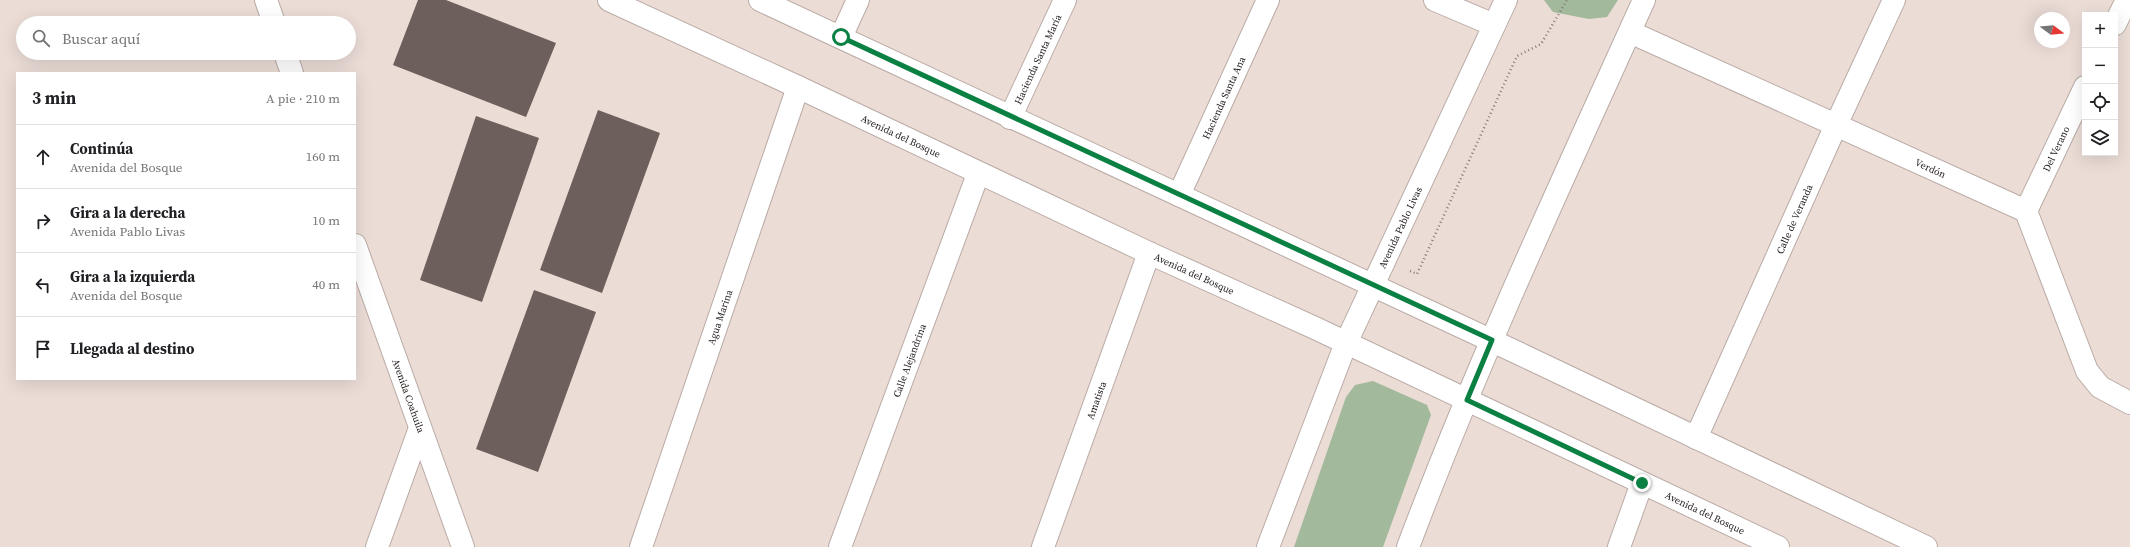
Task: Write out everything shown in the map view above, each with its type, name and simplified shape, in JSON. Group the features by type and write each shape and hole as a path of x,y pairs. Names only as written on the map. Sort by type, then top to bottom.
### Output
{"street":[{"path":"266,0 272,16"},
{"name":"Avenida del Bosque","path":"609,0 798,87 978,174 1346,343 1778,547"},
{"path":"760,0 1010,118 1492,340 1926,547"},
{"path":"841,37 858,0"},
{"name":"Hacienda Santa María","path":"1010,118 1065,0"},
{"name":"Hacienda Santa Ana","path":"1179,195 1268,0"},
{"path":"1435,0 1494,25"},
{"name":"Avenida Pablo Livas","path":"1268,547 1346,343 1506,0"},
{"path":"1408,547 1450,438 1492,340 1644,0"},
{"name":"Calle de Veranda","path":"1696,438 1836,125 1894,0"},
{"path":"2118,18 2127,0"},
{"name":"Verdón","path":"1630,32 2026,211"},
{"path":"287,60 292,72"},
{"name":"Agua Marina","path":"641,547 798,87"},
{"name":"Del Verano","path":"2026,211 2082,93"},
{"name":"Calle Alejandrina","path":"840,547 978,174"},
{"path":"2026,211 2087,371 2100,387 2130,403"},
{"name":"Avenida Coahuila","path":"356,248 463,547"},
{"name":"Amatista","path":"1043,547 1148,253"},
{"path":"377,547 420,428"},
{"path":"1619,547 1642,483"}],"path":[{"path":"1386,260 1417,274 1517,56 1541,44 1567,0"}],"green space":[{"path":"1544,0 1618,0 1607,17 1589,19 1553,12"},
{"path":"1373,381 1427,405 1431,415 1383,547 1294,547 1346,397 1355,385"}],"building":[{"path":"418,0 446,0 556,43 526,117 393,65"},
{"path":"598,110 660,133 602,293 540,270"},
{"path":"476,116 539,138 482,302 420,280"},
{"path":"534,290 596,312 538,472 476,449"}],"route":[{"path":"841,37 1010,118 1492,340 1467,400 1642,483"}]}
